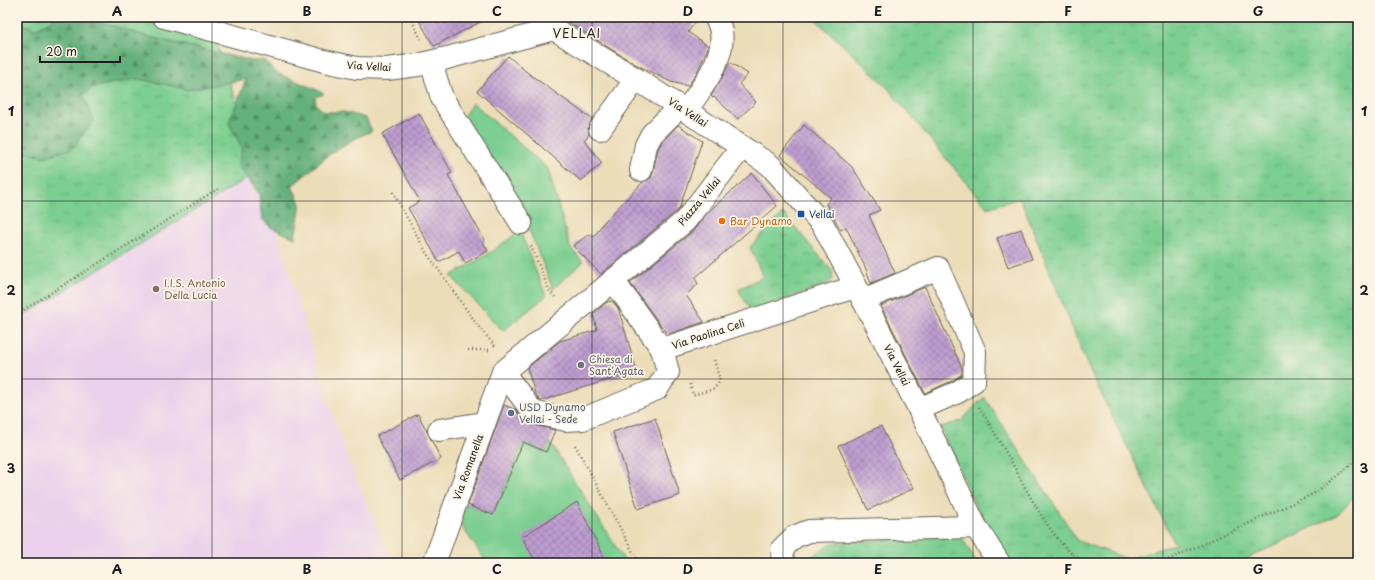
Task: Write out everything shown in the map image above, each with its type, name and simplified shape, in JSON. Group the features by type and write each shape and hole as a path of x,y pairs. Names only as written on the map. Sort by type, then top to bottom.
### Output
{"street":[{"name":"Via Vellai","path":"164,17 324,61 357,68 387,69 430,62 549,21 770,165 823,225 919,409 976,527 999,563"},
{"path":"641,170 646,145 652,134 683,109 717,63 722,41 719,23 715,17"},
{"path":"430,62 442,98 521,223"},
{"path":"600,129 636,79"},
{"name":"Piazza Vellai","path":"503,372 685,221 742,148"},
{"name":"Via Paolina Celi","path":"503,372 533,412 566,420 583,419 658,389 668,372 662,349 859,293 938,268 975,352 974,381 966,387"},
{"path":"613,280 662,349"},
{"name":"Via Romanella","path":"434,563 503,372"},
{"path":"919,409 966,387"},
{"path":"439,430 484,423"},
{"path":"783,563 782,549 794,537 809,531 976,527"}],"path":[{"path":"17,314 219,188"},
{"path":"393,192 426,252 478,326 499,350 468,350"},
{"path":"521,223 549,290 571,315"},
{"path":"693,395 714,390 720,380"},
{"path":"966,387 995,432 1040,514 1063,545 1086,563"},
{"path":"566,420 572,440 639,563"},
{"path":"1161,563 1313,494 1338,476 1358,458"}],"shaded area":[{"name":"I.I.S. Antonio Della Lucia","path":"17,17 134,17 259,171 330,407 348,459 392,563 17,563"}],"green space":[{"path":"17,17 134,17 216,40 259,171 17,320"},
{"path":"58,17 86,17 142,35 253,61 264,60 277,73 324,94 315,97 316,105 325,112 344,112 366,118 372,131 352,140 330,154 292,186 300,203 295,238 270,227 262,219 259,194 238,165 242,148 229,123 246,79 187,90 138,79 94,87 83,95 94,121 71,149 44,157 17,151 17,21 34,29"},
{"path":"813,17 1358,17 1358,492 1337,515 1238,563 1010,563 987,531 940,427 961,421 984,397 1078,541 1128,559 1175,544 1089,369 1020,198 987,208 886,86"},
{"path":"473,103 548,169 570,247 583,262 553,289 526,222 461,119"},
{"path":"783,213 832,271 833,279 826,285 751,311 738,289 763,277 750,247"},
{"path":"520,231 546,296 503,331 451,276 488,254"},
{"path":"523,442 545,452 550,442 626,563 487,563 461,525 455,521 461,502 493,515"},
{"path":"961,536 977,563 805,563 805,561 832,543"}],"building":[{"path":"417,17 490,17 434,46"},
{"path":"560,17 642,17 654,23 659,17 699,17 688,32 708,46 697,72 688,86 671,82 635,64"},
{"path":"508,56 528,73 592,119 588,127 589,135 584,140 602,163 581,181 477,91"},
{"path":"730,62 748,74 739,84 756,102 738,119 711,96"},
{"path":"419,113 452,173 448,175 485,241 483,242 488,251 465,263 459,251 439,262 408,208 420,201 382,134"},
{"path":"678,125 702,141 679,209 601,274 573,246 589,234 594,237 603,223 643,182 651,178 658,149 662,142"},
{"path":"804,125 852,167 880,210 869,215 895,273 871,283 846,227 841,230 826,204 831,198 780,155"},
{"path":"752,173 777,206 695,278 698,284 686,295 704,322 669,334 662,327 630,283 693,231 707,213"},
{"path":"1021,229 1032,259 1008,267 997,238"},
{"path":"925,287 962,368 962,374 952,381 925,393 881,306"},
{"name":"Chiesa di Sant'Agata","path":"612,301 618,308 637,371 540,401 535,393 527,368 548,351 552,350 551,348 560,341 597,330 593,314 607,302"},
{"path":"504,405 516,410 523,420 530,424 555,430 546,452 523,442 493,515 468,505"},
{"path":"418,414 441,459 400,480 377,436"},
{"path":"655,418 680,495 638,509 613,432"},
{"path":"881,426 904,473 914,488 868,510 838,446"},
{"path":"577,502 607,563 536,563 522,537"}],"place":[{"name":"Vellai","path":"801,214"},
{"name":"Bar Dynamo","path":"722,221"},
{"name":"I.I.S. Antonio Della Lucia","path":"156,289"},
{"name":"Chiesa di Sant'Agata","path":"581,365"},
{"name":"USD Dynamo Vellai - Sede","path":"511,413"}],"district":[{"name":"VELLAI","path":"577,34"}]}
